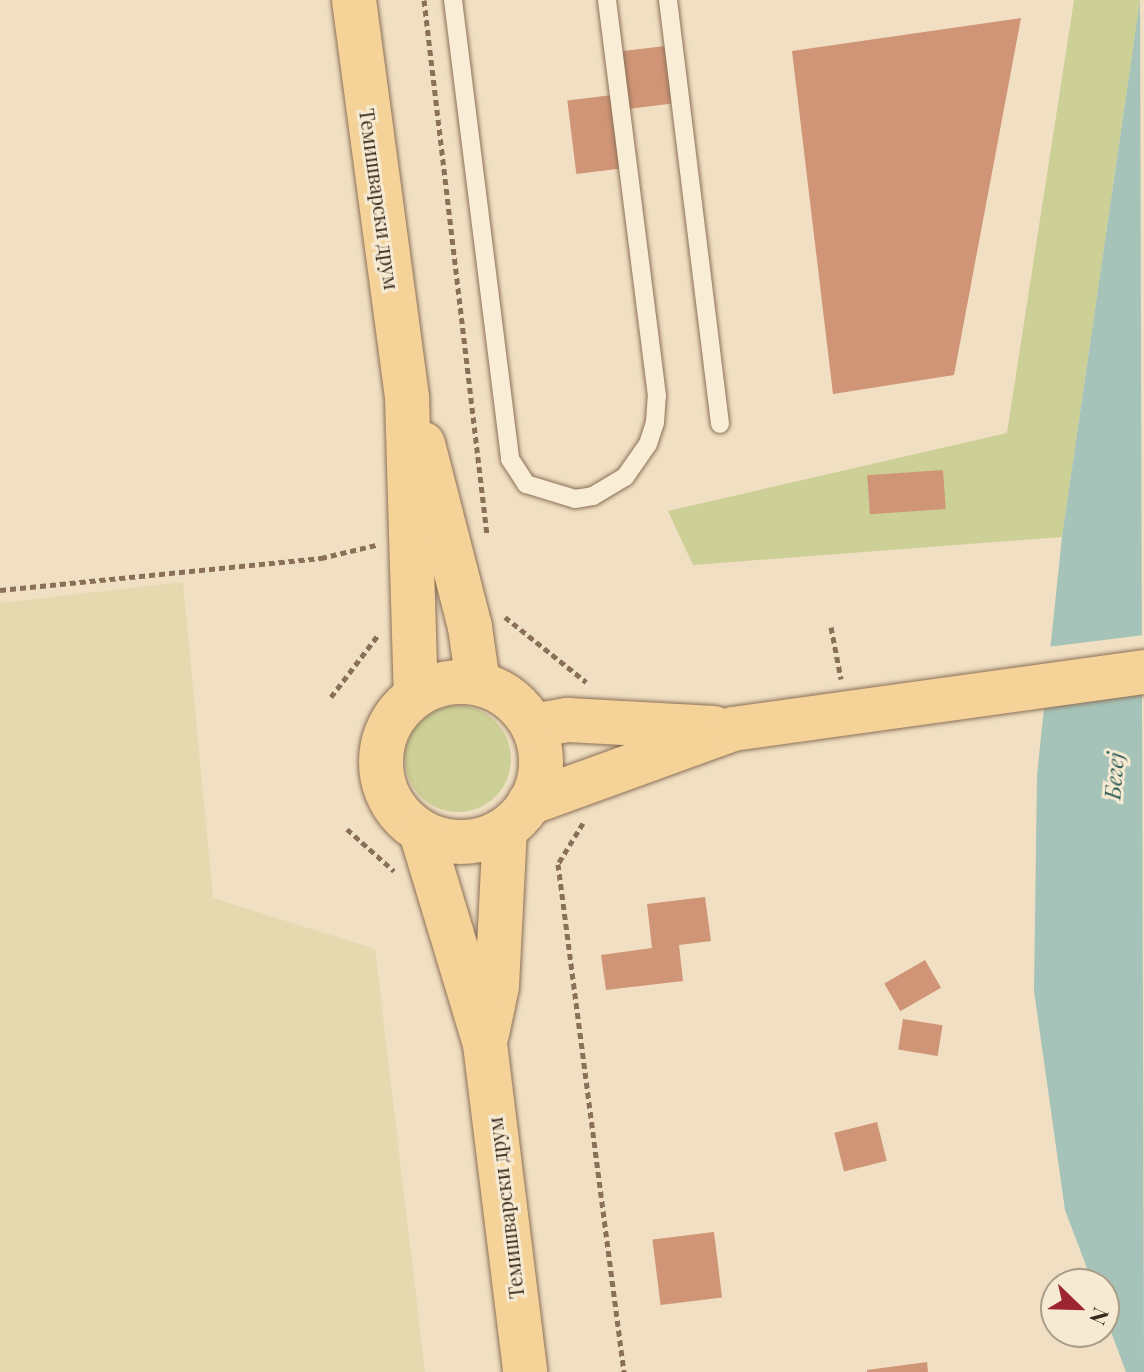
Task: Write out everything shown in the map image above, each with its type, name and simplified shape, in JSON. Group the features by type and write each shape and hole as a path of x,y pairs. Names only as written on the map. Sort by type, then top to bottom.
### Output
{"main road":[{"name":"Темишварски друм","path":"354,0 407,398 416,695"},
{"name":"Темишварски друм","path":"407,398 442,511 470,627 478,683"},
{"path":"533,726 568,720 733,729 908,701 1144,672"},
{"path":"517,817 539,779 541,752 533,726 510,699 478,683 435,685 416,695 392,720 381,750 388,792 397,811 421,832 462,842 733,729"},
{"name":"Темишварски друм","path":"485,1044 497,986 507,869 517,817"},
{"name":"Темишварски друм","path":"421,832 485,1044 525,1372"}],"lane":[{"path":"453,0 510,459 526,484 575,499 593,496 625,477 644,453 655,422 657,396 607,0"},
{"path":"668,0 720,424"}],"path":[{"path":"424,0 490,550"},
{"path":"0,590 321,558 410,538"},
{"path":"499,612 586,682"},
{"path":"331,697 386,625"},
{"path":"831,627 846,711"},
{"path":"589,814 558,864 624,1372"},
{"path":"347,829 405,880"}],"shaded area":[{"path":"183,582 213,898 375,949 425,1372 0,1372 0,603"}],"green space":[{"path":"1074,0 1140,0 1062,537 693,565 668,511 1007,433"},
{"path":"458,706 478,710 495,722 507,739 511,759 507,779 495,796 478,808 458,812 438,808 421,796 409,779 405,759 409,739 421,722 438,710"}],"water":[{"name":"Бегеј","path":"1140,0 1144,1372 1126,1372 1117,1348 1120,1348 1120,1268 1087,1268 1065,1210 1034,991 1037,775 1062,537"}],"pier":[{"path":"1144,635 1144,690 1041,703 1047,647"}],"building":[{"path":"1021,18 954,375 833,394 792,51"},
{"path":"665,46 672,104 628,109 621,51"},
{"path":"612,95 621,168 576,174 567,100"},
{"path":"943,470 946,509 870,514 867,475"},
{"path":"705,897 711,941 679,945 683,981 606,990 601,955 652,948 647,904"},
{"path":"925,960 941,988 900,1011 884,984"},
{"path":"903,1019 943,1025 938,1056 898,1050"},
{"path":"877,1122 887,1161 844,1171 834,1133"},
{"path":"714,1232 722,1298 661,1305 652,1240"},
{"path":"927,1362 928,1372 867,1372 867,1370"}]}
